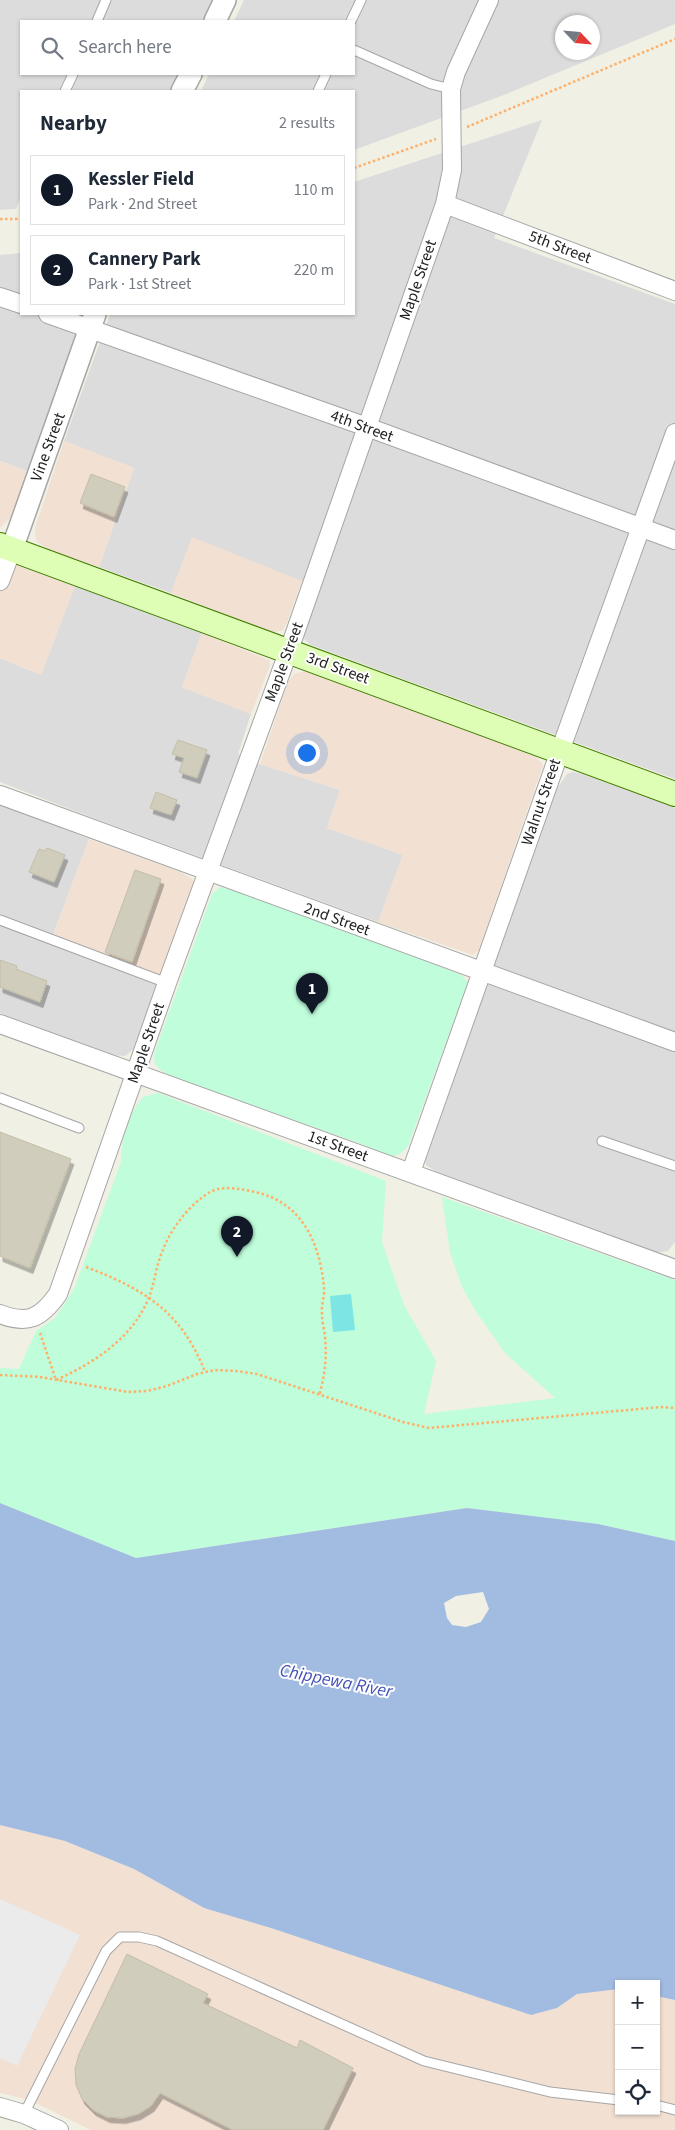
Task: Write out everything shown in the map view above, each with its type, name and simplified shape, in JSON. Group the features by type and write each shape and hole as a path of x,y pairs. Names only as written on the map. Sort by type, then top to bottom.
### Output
{"main road":[{"name":"3rd Street","path":"6,547 675,794"}],"street":[{"path":"216,20 226,0"},
{"name":"Maple Street","path":"0,1314 15,1320 30,1319 40,1315 58,1294 167,983 289,650 445,204 452,170 451,89 456,72 489,0"},
{"path":"183,90 190,75"},
{"name":"5th Street","path":"445,204 675,291"},
{"path":"0,297 20,304"},
{"name":"4th Street","path":"54,315 92,321 367,427 675,540"},
{"name":"Vine Street","path":"0,581 6,547 92,321"},
{"name":"Walnut Street","path":"411,1172 560,750 675,433"},
{"name":"2nd Street","path":"0,795 675,1042"},
{"name":"1st Street","path":"0,1024 675,1268"},
{"path":"0,2107 24,2114 59,2130"}],"lane":[{"path":"97,20 106,0"},
{"path":"351,20 361,0"},
{"path":"355,50 431,84 451,89"},
{"path":"65,90 73,75"},
{"path":"318,90 326,75"},
{"path":"0,920 167,983"},
{"path":"0,1098 79,1128"},
{"path":"602,1141 675,1166"},
{"path":"24,2114 106,1952 120,1937 139,1937 157,1941 424,2061 494,2080 550,2092 615,2100"},
{"path":"660,2106 675,2110"}],"path":[{"path":"355,168 452,133 675,39"},
{"path":"0,219 20,219"},
{"path":"56,1380 86,1367 106,1352 124,1335 140,1315 150,1297 163,1249 176,1226 192,1207 211,1191 236,1188 261,1193 280,1201 297,1213 310,1232 320,1261 325,1290 322,1316 325,1336 326,1373 319,1396"},
{"path":"86,1267 120,1280 150,1297 187,1335 198,1354 205,1372"},
{"path":"40,1333 56,1380"},
{"path":"0,1374 40,1377 128,1392 167,1386 205,1372 236,1371 257,1374 319,1396 402,1422 429,1428 661,1407 675,1408"}],"shaded area":[{"path":"0,0 215,0 205,20 20,20 20,75 179,75 171,90 20,90 20,199 16,209 0,210"},
{"path":"244,0 675,0 675,24 600,55 600,15 555,15 555,60 588,60 504,95 355,150 355,90 201,90 209,75 355,75 355,20 234,20"},
{"path":"542,120 494,238 675,304 675,779 311,645 304,639 304,629 319,588 192,538 171,593 99,567 134,468 64,441 110,315 355,315 355,182"},
{"path":"20,253 20,315 85,315 29,472 0,461 0,255"},
{"path":"64,441 134,468 99,567 49,550 36,541 35,528"},
{"path":"0,461 29,472 10,518 0,528"},
{"path":"192,537 302,581 283,630 268,631 171,593"},
{"path":"0,559 75,586 41,675 0,658"},
{"path":"75,586 202,633 182,687 251,714 238,754 260,764 340,790 327,828 403,855 378,922 0,782 0,658 41,675"},
{"path":"202,633 269,660 270,665 251,714 182,687"},
{"path":"305,671 536,756 543,765 479,950 473,955 378,922 403,855 327,828 340,790 260,764 288,682 294,674"},
{"path":"573,772 675,808 675,1242 668,1251 655,1252 438,1173 426,1165 425,1159 556,790 567,774"},
{"path":"0,803 89,839 50,943 158,985 137,1043 134,1049 125,1056 110,1055 0,1013"},
{"path":"89,839 181,872 193,880 195,884 161,976 53,936"},
{"path":"351,1294 355,1330 333,1332 330,1296"},
{"path":"0,1825 65,1841 134,1869 204,1908 271,1928 531,2015 557,2008 577,1994 615,1989 615,2115 660,2115 660,1997 675,2000 675,2130 91,2130 30,2100 0,2093"},
{"path":"0,1899 80,1935 17,2066 0,2058"}],"green space":[{"path":"220,887 460,974 468,982 408,1146 402,1152 391,1157 386,1156 362,1144 172,1077 161,1071 156,1065 154,1054 212,894"},
{"path":"158,1093 386,1181 382,1242 404,1305 436,1361 424,1414 555,1398 505,1353 477,1313 462,1287 450,1252 442,1197 675,1280 675,1541 598,1524 467,1508 136,1558 0,1503 0,1368 19,1369 36,1331 55,1318 74,1289 121,1162 122,1145 129,1119 143,1097"}],"water":[{"name":"Chippewa River","path":"0,1503 136,1558 467,1508 598,1524 675,1541 675,2000 660,1997 660,1980 615,1980 615,1989 577,1994 557,2008 531,2015 271,1928 204,1908 134,1869 65,1841 0,1825","holes":["483,1592 489,1609 481,1622 466,1627 452,1625 447,1618 444,1603 456,1596"]}],"building":[{"path":"91,474 125,487 114,517 80,503"},
{"path":"178,740 207,750 197,778 179,772 184,758 172,754"},
{"path":"156,792 177,800 171,815 150,808"},
{"path":"47,848 65,855 54,882 29,872 39,849 45,851"},
{"path":"135,870 161,879 132,962 105,952"},
{"path":"0,960 17,966 16,969 47,981 40,1002 0,987"},
{"path":"0,1132 71,1159 30,1268 0,1256"},
{"path":"127,1954 208,1994 203,2003 297,2048 300,2040 353,2068 323,2130 233,2130 160,2093 151,2106 138,2114 123,2118 107,2117 93,2110 82,2099 76,2085 75,2069 79,2054"}],"place":[{"name":"Kessler Field","path":"312,1014"},
{"name":"Cannery Park","path":"237,1257"}]}
